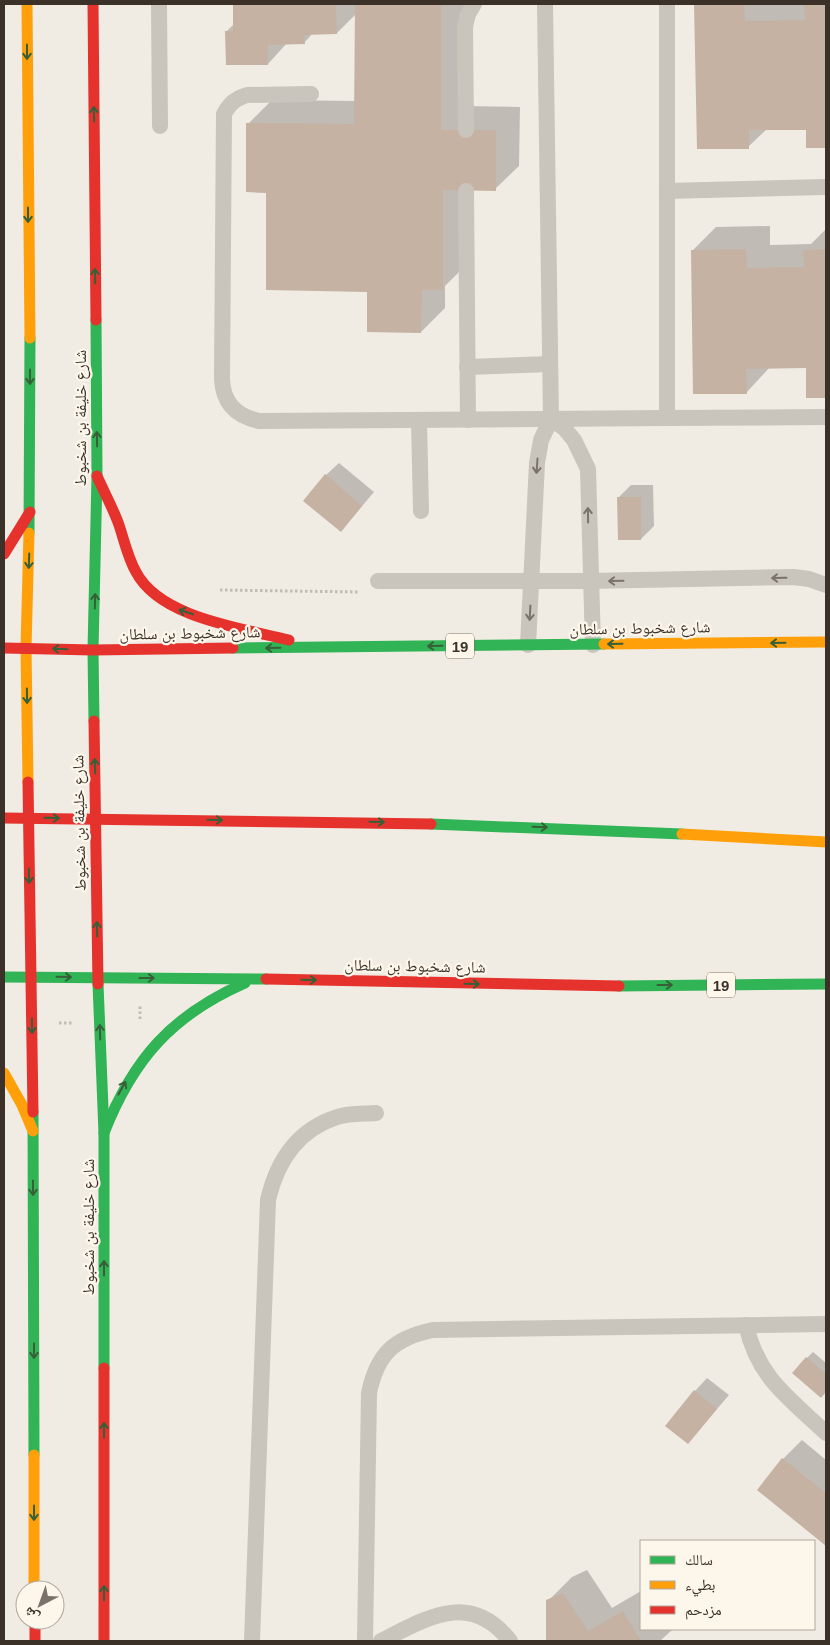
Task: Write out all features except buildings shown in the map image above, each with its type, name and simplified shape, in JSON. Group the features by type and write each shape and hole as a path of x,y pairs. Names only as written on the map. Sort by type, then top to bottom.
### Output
{"main road":[{"path":"27,4 30,512 26,648 33,1131 34,1580"},
{"name":"شارع خليفة بن شخبوط","path":"93,4 97,476 93,650 98,978 104,1133 104,1641"},
{"path":"97,476 118,523 135,571 142,582 160,600 180,611 255,630 309,647 335,648"},
{"path":"4,554 30,512"},
{"name":"شارع شخبوط بن سلطان","path":"4,648 93,650 826,642"},
{"path":"4,818 422,823 561,827 826,842"},
{"name":"شارع شخبوط بن سلطان","path":"4,977 257,979 568,986 826,984"},
{"path":"104,1133 120,1092 144,1055 159,1038 188,1013 214,996 257,979"},
{"path":"4,1073 22,1105 33,1131"}],"lane":[{"path":"159,4 160,126"},
{"path":"466,130 465,27 468,14 474,4"},
{"path":"528,645 539,451 551,420 545,4"},
{"path":"667,4 667,418"},
{"path":"311,94 247,95 229,105 224,114 222,392 236,412 247,418 259,421 826,417"},
{"path":"667,190 826,187"},
{"path":"466,191 468,420"},
{"path":"467,367 550,364"},
{"path":"418,420 420,511"},
{"path":"551,420 564,428 574,440 588,469 589,581 593,644"},
{"path":"378,581 589,581 793,577 809,579 826,585"},
{"path":"252,1641 268,1200 274,1178 284,1157 299,1139 317,1125 339,1116 376,1112"},
{"path":"365,1641 369,1393 373,1374 382,1357 396,1343 413,1334 433,1330 826,1324"},
{"path":"746,1325 757,1361 768,1377 826,1432"},
{"path":"380,1641 409,1636 433,1615 447,1612 463,1612 477,1615 491,1622 510,1641"}],"traffic: fast":[{"path":"94,721 93,650 97,476 96,320"},
{"path":"29,533 30,338"},
{"path":"233,648 604,644"},
{"path":"431,824 682,834"},
{"path":"4,977 266,979"},
{"path":"104,1133 128,1083 142,1061 158,1042 196,1010 245,983"},
{"path":"98,984 104,1133 104,1368"},
{"path":"619,986 826,984"},
{"path":"33,1112 34,1455"}],"traffic: slow":[{"path":"27,4 30,338"},
{"path":"28,782 26,648 29,533"},
{"path":"604,644 826,642"},
{"path":"682,834 826,842"},
{"path":"4,1073 22,1105 33,1131"},
{"path":"34,1455 34,1580"}],"traffic: jam":[{"path":"93,4 96,320"},
{"path":"97,476 117,519 133,567 148,588 163,600 183,611 204,619 289,640"},
{"path":"4,554 30,512"},
{"path":"4,648 93,650 233,648"},
{"path":"94,721 98,984"},
{"path":"28,782 33,1112"},
{"path":"4,818 431,824"},
{"path":"266,979 619,986"},
{"path":"104,1368 104,1641"},
{"path":"35,1630 35,1641"}]}
